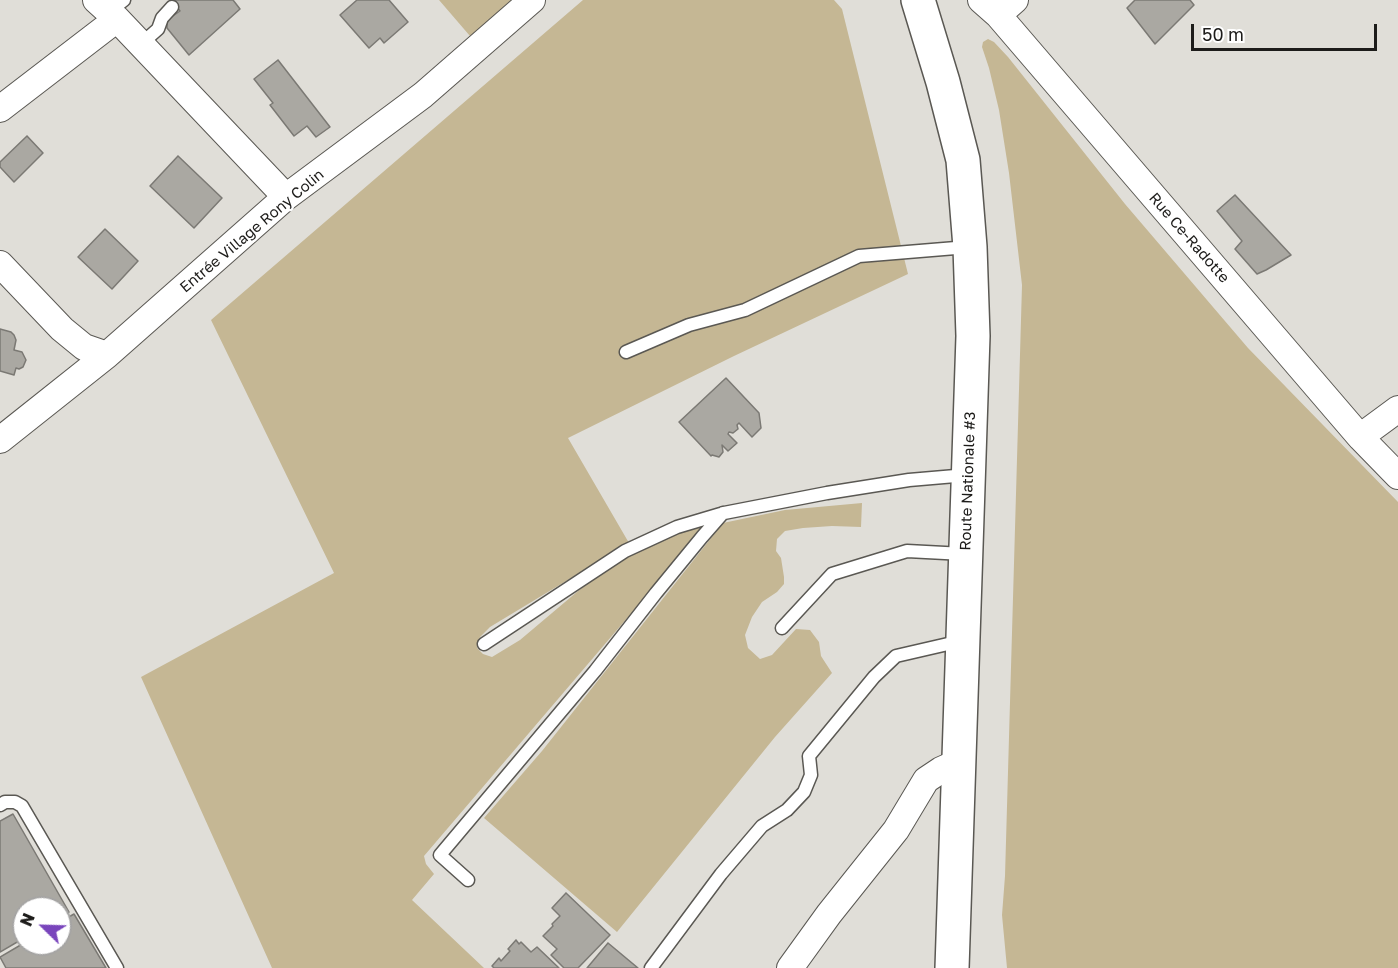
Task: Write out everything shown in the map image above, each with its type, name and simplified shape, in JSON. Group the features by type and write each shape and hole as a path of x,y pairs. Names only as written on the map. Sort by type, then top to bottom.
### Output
{"main road":[{"name":"Route Nationale #3","path":"918,0 943,82 963,160 970,247 973,336 952,968"}],"street":[{"name":"Entrée Village Rony Colin","path":"0,440 107,355 286,197 423,95 532,0"},
{"name":"Rue Ce-Radotte","path":"998,5 1360,437 1398,476"},
{"path":"0,109 112,8 141,44 286,197"},
{"path":"0,264 62,329 84,347 107,355"},
{"path":"1360,437 1392,414"},
{"path":"790,968 829,914 896,830 926,780 958,762"}],"lane":[{"path":"141,44 158,29 162,18 172,7"},
{"path":"626,352 689,325 745,310 859,256 970,247"},
{"path":"484,644 625,551 677,528 724,513 851,489 909,480 968,475"},
{"path":"468,880 440,855 724,513"},
{"path":"782,628 832,574 907,551 966,554"},
{"path":"651,968 660,959 721,874 762,826 787,810 804,792 812,775 809,756 874,677 896,656 963,640"},
{"path":"0,805 5,802 15,802 22,806 117,968"}],"shaded area":[{"path":"439,0 515,0 516,2 470,36"},
{"path":"583,0 834,0 842,9 908,274 568,438 629,543 490,627 480,637 477,648 483,654 492,657 520,640 584,586 629,555 679,531 712,520 424,856 426,864 434,874 412,900 484,968 272,968 141,677 334,573 211,320"},
{"path":"988,39 1008,57 1125,204 1248,348 1398,502 1398,968 1007,968 1002,915 1022,285 999,110 982,47 983,42"},
{"path":"862,503 861,527 803,528 785,531 777,539 776,551 781,558 784,584 762,602 752,617 745,635 748,648 760,659 772,655 796,629 810,630 819,642 821,656 832,673 775,737 617,932 484,818 542,751 723,523 785,510"}],"building":[{"path":"172,0 233,0 240,9 189,55 167,28 167,20 180,11"},
{"path":"357,0 389,0 408,22 384,43 380,38 369,48 340,15"},
{"path":"1135,0 1190,0 1194,5 1155,44 1127,8"},
{"path":"278,60 330,127 316,137 307,126 294,136 270,105 273,103 254,79"},
{"path":"27,136 43,153 14,182 0,167 0,162"},
{"path":"178,156 222,198 194,228 150,186"},
{"path":"1235,195 1291,255 1257,274 1235,249 1242,241 1217,211"},
{"path":"105,229 138,261 112,289 78,257"},
{"path":"0,329 14,335 16,340 14,350 22,352 26,360 23,367 16,368 14,375 0,371"},
{"path":"726,378 759,413 761,428 752,437 739,423 738,429 728,434 737,443 728,451 722,445 723,452 719,457 711,456 679,422"},
{"path":"13,814 60,896 12,896 12,945 0,952 0,821"},
{"path":"566,893 610,935 578,968 564,968 551,955 557,949 543,936 560,916 552,908"},
{"path":"74,914 106,968 6,968 0,957 12,950 12,956 72,956 72,915"},
{"path":"516,940 531,952 537,947 559,968 494,968 492,966 499,958 501,961"},
{"path":"608,943 638,968 587,968"}]}
